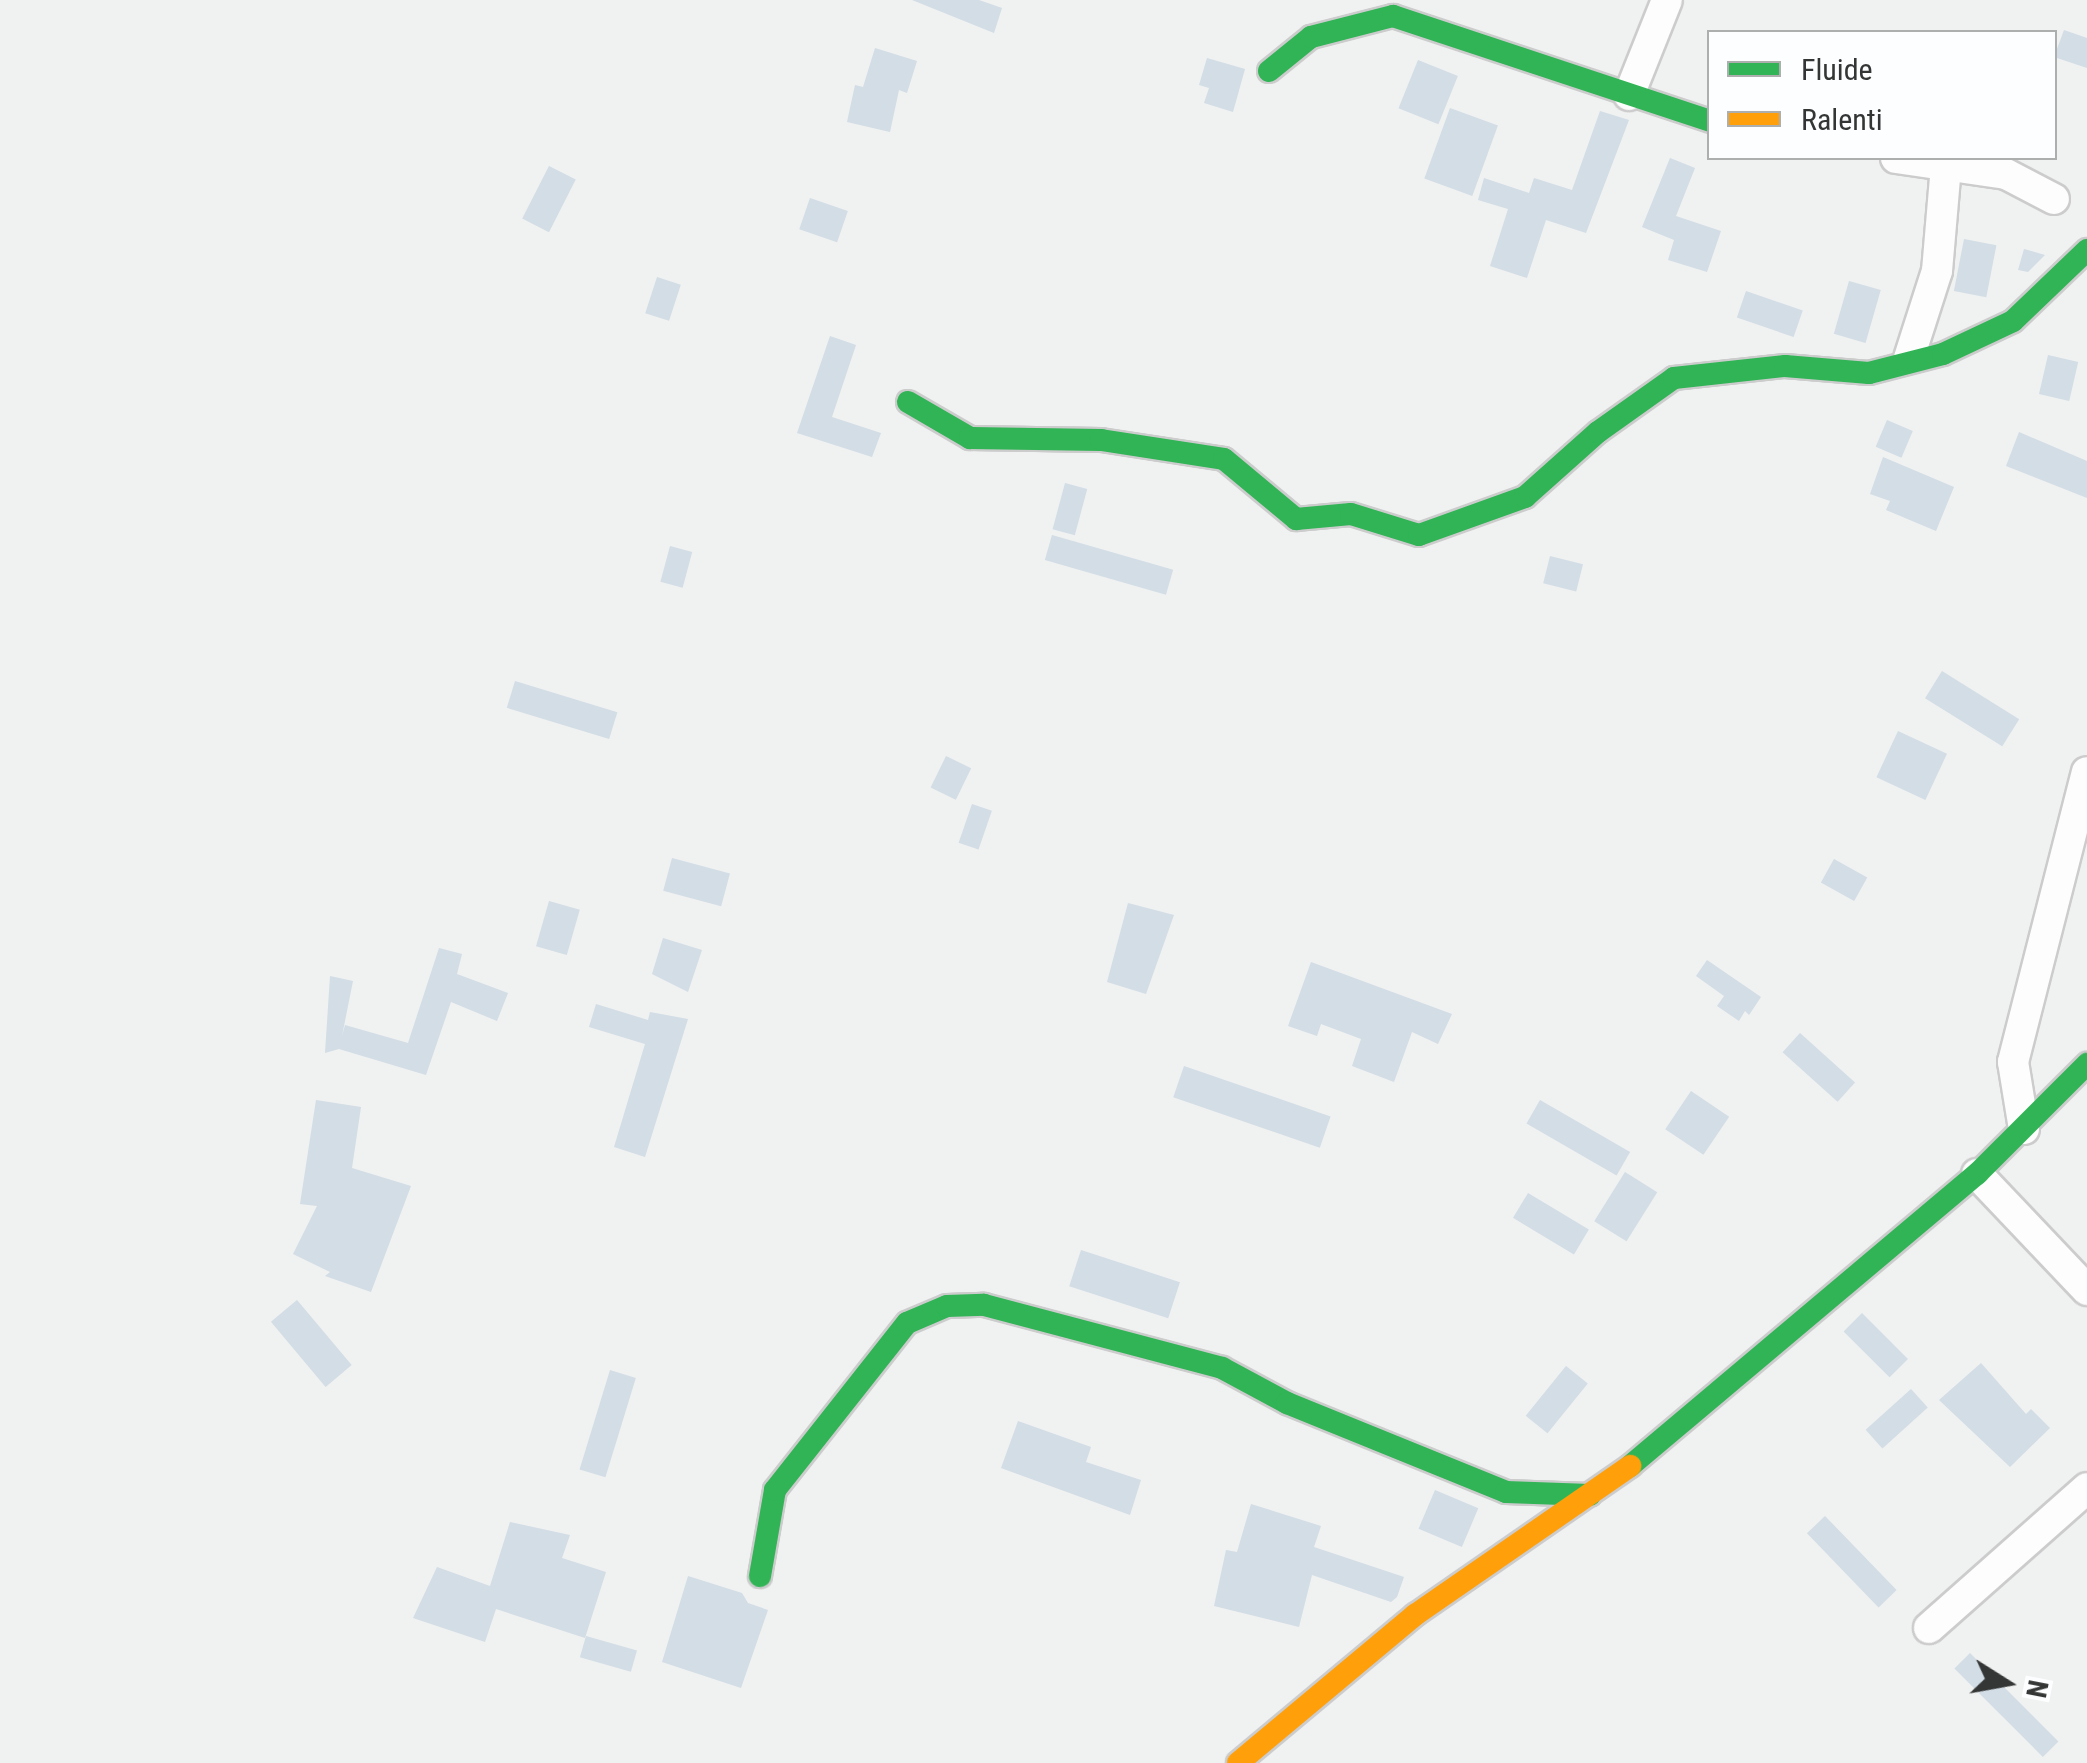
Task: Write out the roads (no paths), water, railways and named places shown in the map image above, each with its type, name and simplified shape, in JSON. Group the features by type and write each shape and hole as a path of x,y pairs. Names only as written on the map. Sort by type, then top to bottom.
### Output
{"street":[{"path":"1629,95 1667,0"},
{"path":"1269,70 1311,37 1393,16 1707,120"},
{"path":"1908,160 2006,174 2054,198"},
{"path":"1909,358 1938,271 1946,166"},
{"path":"908,402 970,438 1101,440 1224,459 1296,520 1350,514 1419,535 1525,498 1598,432 1674,378 1785,366 1869,374 1909,358 1943,354 2013,321 2087,250"},
{"path":"2024,1130 2013,1062 2087,772"},
{"path":"1238,1763 1415,1614 1652,1451 1976,1174 2087,1064"},
{"path":"1976,1174 2087,1290"},
{"path":"760,1576 775,1490 907,1322 947,1306 984,1305 1222,1368 1287,1404 1506,1492 1590,1495"},
{"path":"1928,1628 2087,1488"}]}
